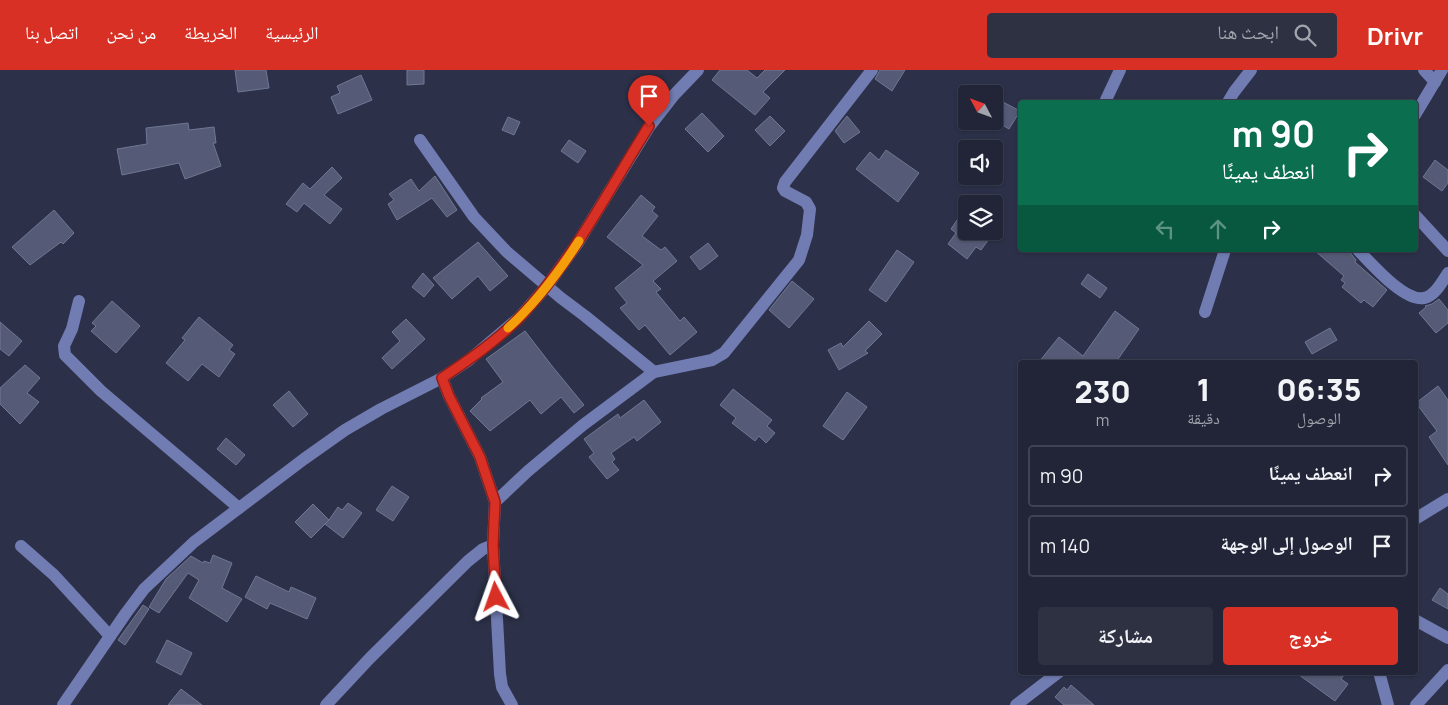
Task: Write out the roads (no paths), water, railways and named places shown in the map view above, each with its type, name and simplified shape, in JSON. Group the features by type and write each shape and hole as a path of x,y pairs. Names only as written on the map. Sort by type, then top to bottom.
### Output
{"street":[{"path":"63,705 144,589 194,542 345,430 442,378 469,360 520,317 547,286 577,244 649,126 674,95 698,70"},
{"path":"495,502 528,471 583,425 654,372 712,360 724,353 799,260 808,235 810,209 806,202 785,191 783,188 784,182 872,70"},
{"path":"1106,100 1120,70"},
{"path":"1229,100 1252,70"},
{"path":"1424,70 1435,82"},
{"path":"1418,111 1442,70"},
{"path":"420,140 474,217 507,252 654,372"},
{"path":"1418,217 1448,251"},
{"path":"1205,312 1224,252"},
{"path":"1360,252 1404,293 1413,297 1424,298 1437,290 1448,273"},
{"path":"79,301 72,329 64,346 64,355 101,391 239,508"},
{"path":"442,378 480,457 495,502 493,545 500,674 502,687 512,705"},
{"path":"1418,517 1448,499"},
{"path":"326,705 370,658 468,561 482,549 493,545"},
{"path":"21,546 54,575 110,636"},
{"path":"1418,622 1448,638"},
{"path":"1416,705 1448,670"},
{"path":"1016,705 1056,675"},
{"path":"1380,675 1388,705"}]}
